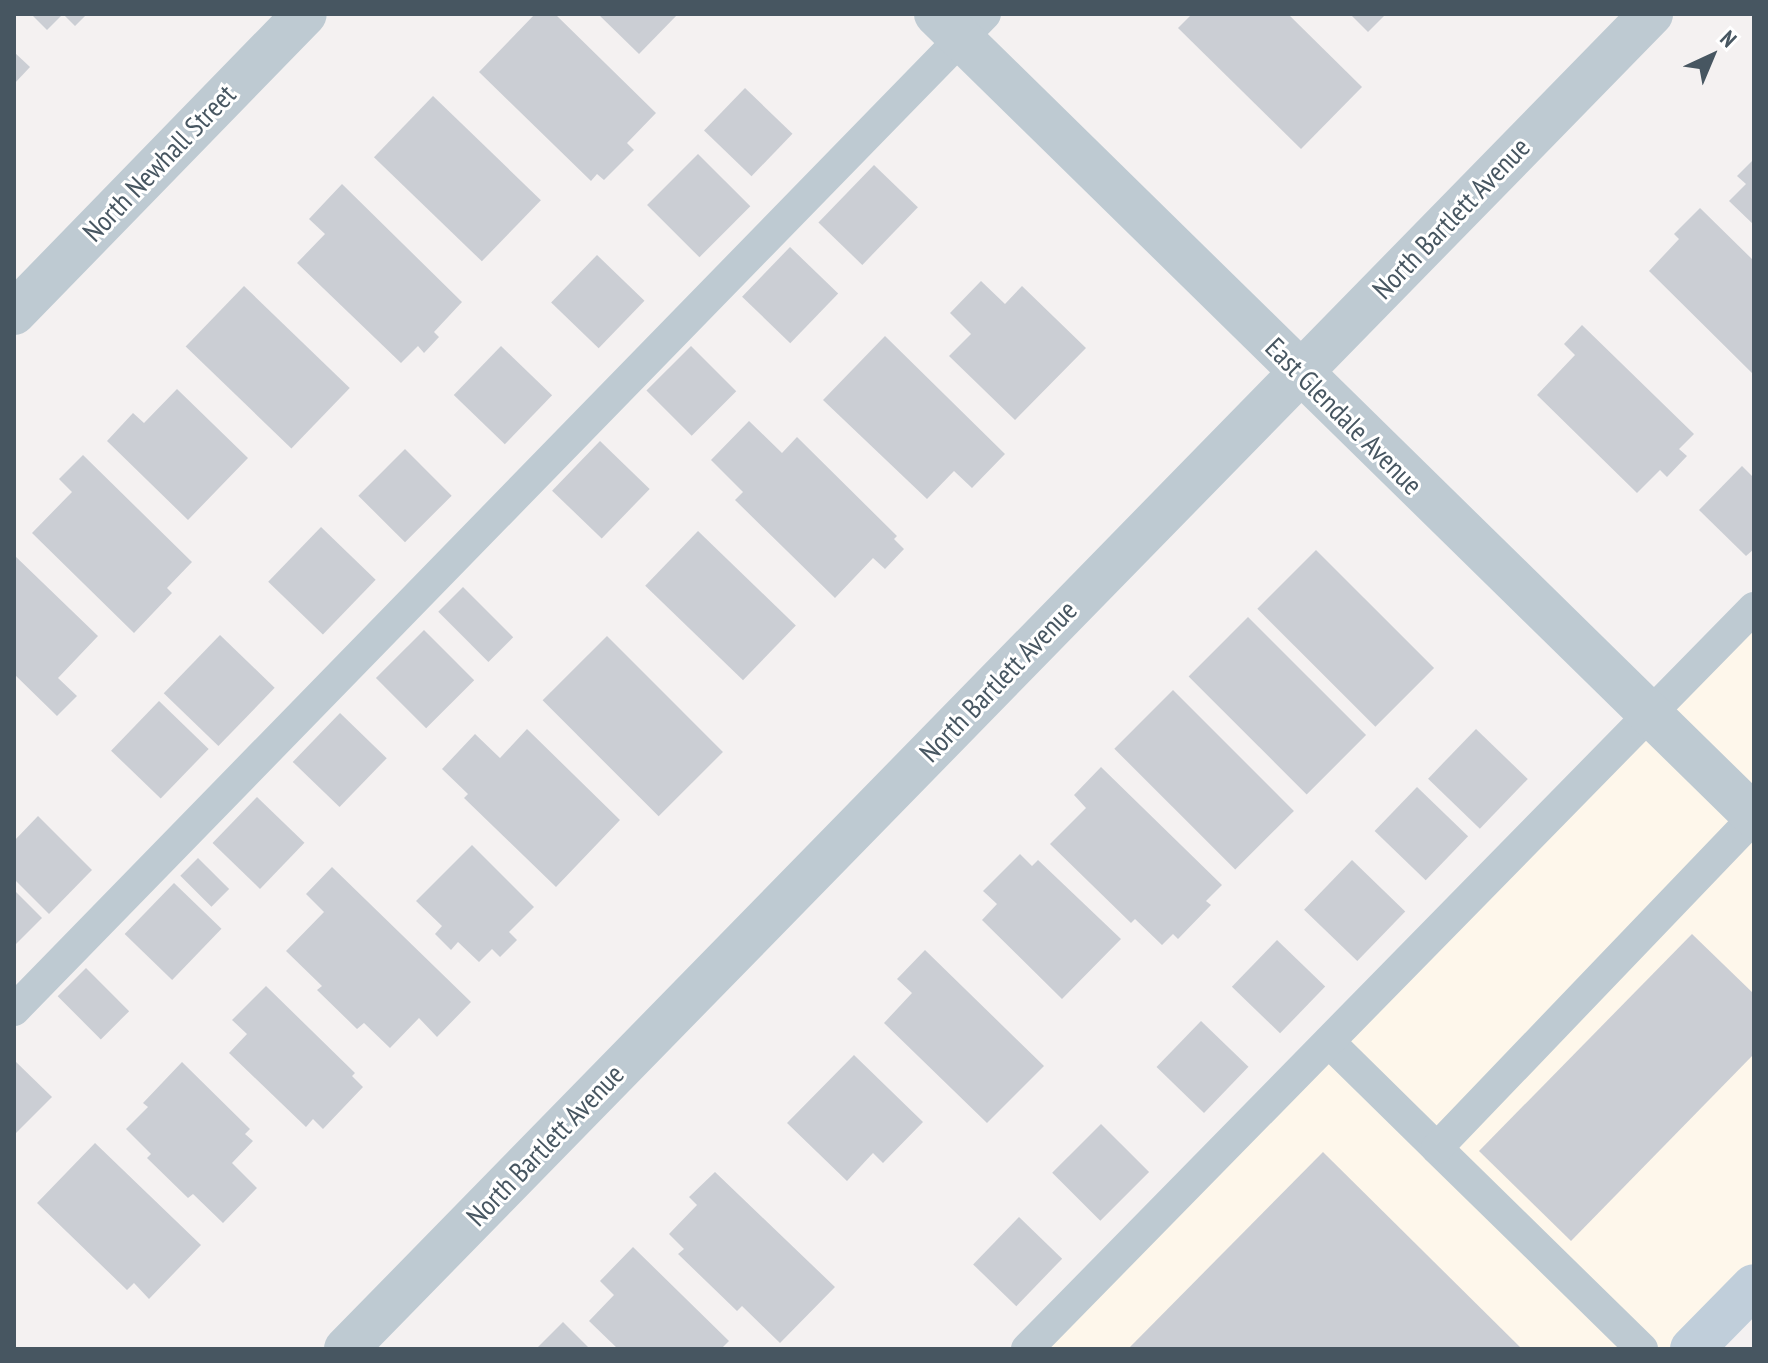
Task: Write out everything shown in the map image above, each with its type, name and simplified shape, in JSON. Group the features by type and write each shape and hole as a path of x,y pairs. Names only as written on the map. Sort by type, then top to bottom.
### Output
{"main road":[{"path":"1692,1349 1754,1286"}],"street":[{"name":"North Newhall Street","path":"14,313 305,14"},
{"name":"North Bartlett Avenue","path":"346,1349 1651,14"},
{"name":"East Glendale Avenue","path":"961,22 1300,373 1754,816"}],"lane":[{"path":"14,1010 961,22"},
{"path":"1027,1349 1754,608"},
{"path":"1437,1148 1754,816"},
{"path":"1329,1042 1642,1349"}],"shaded area":[{"path":"1754,608 1754,1286 1692,1349 1027,1349"}],"building":[{"path":"31,14 63,14 47,30"},
{"path":"63,14 87,14 75,26"},
{"path":"535,14 555,14 656,113 627,143 634,150 604,180 597,174 591,181 479,72"},
{"path":"598,14 678,14 639,54"},
{"path":"1192,14 1288,14 1362,87 1301,149 1178,28"},
{"path":"1350,14 1386,14 1368,32"},
{"path":"14,52 30,67 14,84"},
{"path":"745,88 792,134 751,176 704,130"},
{"path":"433,96 541,200 482,261 374,157"},
{"path":"698,154 750,206 699,257 647,205"},
{"path":"1754,159 1754,225 1729,201 1746,184 1737,176"},
{"path":"874,165 918,207 862,265 818,223"},
{"path":"342,184 462,302 434,332 439,337 424,353 418,346 401,363 297,263 325,234 309,219"},
{"path":"1700,208 1754,261 1754,375 1649,271 1679,239 1674,234"},
{"path":"790,247 838,294 790,343 742,297"},
{"path":"597,255 644,301 599,348 551,302"},
{"path":"981,281 1005,304 1022,286 1086,348 1015,420 949,356 971,334 950,313"},
{"path":"244,286 350,388 291,449 186,346"},
{"path":"1582,325 1694,434 1679,449 1687,456 1667,477 1660,470 1637,493 1537,395 1575,355 1564,344"},
{"path":"885,336 1005,454 972,488 954,471 927,499 823,400"},
{"path":"501,346 552,395 505,444 454,395"},
{"path":"691,346 736,391 692,436 646,391"},
{"path":"177,389 248,458 188,520 107,441 133,413 144,423"},
{"path":"749,421 782,453 797,437 897,536 894,539 904,549 885,569 873,558 835,598 735,500 743,492 711,460"},
{"path":"600,441 650,489 602,539 552,491"},
{"path":"405,449 452,496 405,542 358,496"},
{"path":"83,455 192,562 167,588 172,593 134,633 32,533 72,492 59,479"},
{"path":"1742,466 1754,478 1754,549 1746,556 1699,510"},
{"path":"321,527 376,580 323,634 268,582"},
{"path":"698,531 796,625 743,680 645,586"},
{"path":"1316,550 1434,668 1375,727 1257,609"},
{"path":"14,555 98,636 58,678 77,696 57,716 14,674"},
{"path":"463,587 513,637 488,662 438,612"},
{"path":"1248,617 1366,735 1307,794 1189,676"},
{"path":"424,630 474,680 426,728 376,678"},
{"path":"220,635 275,688 218,746 164,693"},
{"path":"607,636 723,752 659,816 543,700"},
{"path":"1173,690 1294,811 1235,870 1114,749"},
{"path":"159,701 209,749 161,799 111,751"},
{"path":"340,713 387,758 340,807 293,762"},
{"path":"527,729 620,820 556,887 464,798 468,794 442,769 475,734 500,758"},
{"path":"1476,729 1528,779 1480,829 1428,779"},
{"path":"1101,767 1222,885 1206,901 1211,905 1178,939 1173,934 1162,945 1135,919 1131,923 1050,844 1086,808 1074,795"},
{"path":"1417,787 1468,836 1426,880 1375,831"},
{"path":"257,797 304,843 260,889 213,843"},
{"path":"38,816 92,870 49,914 14,879 14,841"},
{"path":"472,845 534,907 509,932 517,940 500,957 492,949 479,962 458,942 451,950 435,934 442,926 416,901"},
{"path":"1020,854 1032,866 1038,860 1121,939 1062,999 982,920 997,904 983,891"},
{"path":"198,858 229,889 211,907 180,876"},
{"path":"1352,860 1405,911 1357,961 1304,910"},
{"path":"332,867 471,1002 437,1037 419,1018 390,1048 364,1023 357,1029 317,990 322,986 286,951 324,912 306,894"},
{"path":"174,883 221,929 172,980 125,934"},
{"path":"14,890 42,918 14,946"},
{"path":"1692,934 1754,994 1754,1054 1571,1241 1479,1151"},
{"path":"1277,940 1325,987 1280,1033 1232,987"},
{"path":"925,950 1044,1066 987,1123 884,1023 912,993 897,979"},
{"path":"86,968 129,1011 101,1039 58,996"},
{"path":"266,986 355,1073 352,1076 363,1087 323,1129 313,1119 306,1127 229,1053 247,1034 232,1020"},
{"path":"1201,1021 1248,1067 1204,1113 1157,1067"},
{"path":"854,1055 923,1122 883,1163 873,1153 847,1181 787,1123"},
{"path":"14,1060 52,1097 14,1135"},
{"path":"182,1062 250,1129 245,1134 253,1141 232,1163 257,1188 223,1223 193,1194 188,1198 147,1158 151,1154 126,1129 148,1107 143,1103"},
{"path":"1101,1124 1149,1172 1100,1221 1052,1173"},
{"path":"95,1143 201,1245 149,1299 134,1283 127,1290 37,1203"},
{"path":"1323,1152 1522,1349 1128,1349"},
{"path":"715,1172 835,1287 780,1343 742,1306 737,1311 678,1254 684,1249 669,1234 697,1205 689,1197"},
{"path":"1019,1217 1062,1259 1016,1306 973,1264"},
{"path":"633,1247 729,1341 721,1349 618,1349 589,1321 614,1295 600,1281"},
{"path":"563,1322 590,1349 536,1349"}]}
